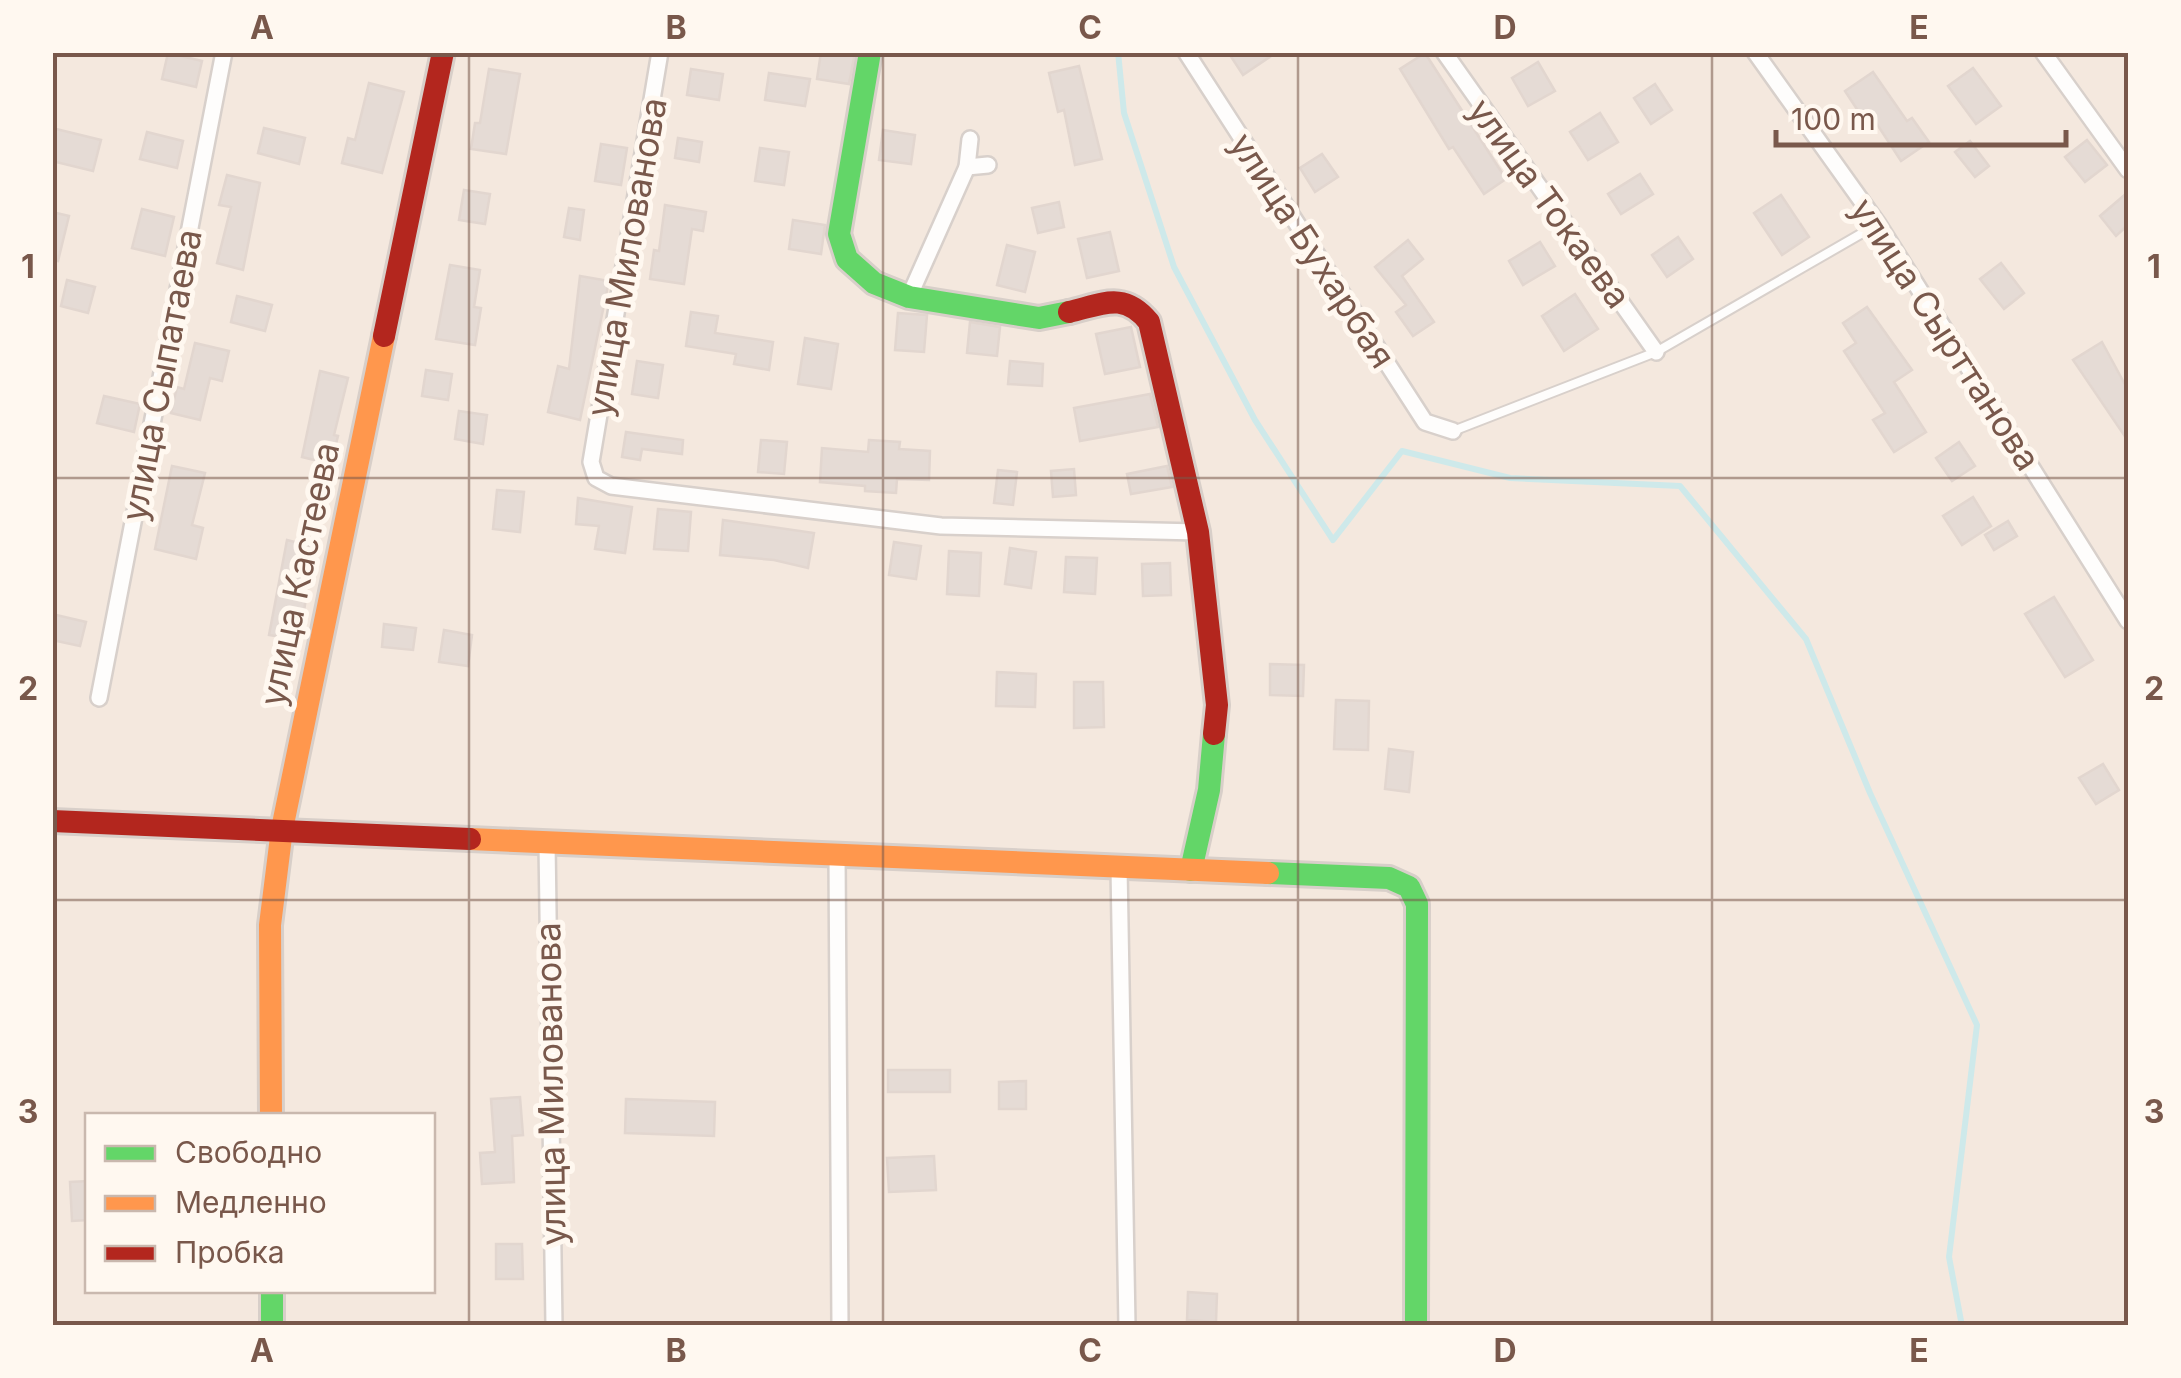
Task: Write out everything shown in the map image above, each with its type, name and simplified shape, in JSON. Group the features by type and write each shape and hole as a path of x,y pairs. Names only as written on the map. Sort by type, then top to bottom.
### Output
{"street":[{"name":"улица Сыпатаева","path":"99,698 224,52"},
{"name":"улица Кастеева","path":"270,1113 270,925 282,829 443,52"},
{"name":"улица Милованова","path":"660,52 591,462 596,478 611,486 942,526 1198,532"},
{"path":"870,52 839,234 846,259 874,282 909,297 1039,318 1118,301 1137,307 1149,322 1198,532 1217,704 1209,790 1192,870"},
{"name":"улица Бухарбая","path":"1186,52 1425,422 1453,431"},
{"name":"улица Токаева","path":"1444,52 1656,352"},
{"name":"улица Сырттанова","path":"1755,52 1878,224 2128,621"},
{"path":"2043,52 2128,170"},
{"path":"909,297 967,167 970,138"},
{"path":"967,167 988,165"},
{"path":"52,821 1390,878 1409,887 1417,904 1416,1326"},
{"name":"улица Милованова","path":"547,843 554,1326"},
{"path":"837,855 840,1326"},
{"path":"1120,867 1127,1326"},
{"path":"272,1293 272,1326"}],"lane":[{"path":"1453,431 1656,352 1878,224"}],"shaded area":[{"path":"52,53 2128,53 2128,1325 53,1325"}],"building":[{"path":"821,52 855,52 849,84 817,79"},
{"path":"1228,52 1277,52 1243,75"},
{"path":"168,53 202,61 196,87 162,79"},
{"path":"1425,53 1506,179 1484,194 1453,147 1449,149 1400,69"},
{"path":"1538,62 1555,91 1528,106 1512,78"},
{"path":"1079,66 1102,159 1075,165 1064,110 1058,112 1049,73"},
{"path":"1973,68 2001,106 1976,124 1948,86"},
{"path":"489,69 520,74 506,154 471,149 475,123 480,123"},
{"path":"691,69 723,74 719,100 687,95"},
{"path":"1873,72 1907,121 1912,118 1929,142 1901,161 1873,118 1866,123 1845,91"},
{"path":"769,73 810,79 805,106 765,100"},
{"path":"369,83 404,92 382,173 342,163 348,138 355,140"},
{"path":"1655,84 1672,110 1651,124 1634,98"},
{"path":"1600,113 1618,142 1588,160 1570,132"},
{"path":"52,128 101,140 93,171 52,161"},
{"path":"264,128 305,138 299,164 258,153"},
{"path":"883,130 915,135 911,164 879,160"},
{"path":"147,132 183,141 177,168 140,159"},
{"path":"678,138 702,142 699,162 675,158"},
{"path":"2087,140 2107,165 2085,182 2065,157"},
{"path":"1970,141 1989,166 1975,177 1955,152"},
{"path":"601,144 627,148 621,185 595,181"},
{"path":"760,148 789,152 784,185 755,181"},
{"path":"1322,154 1338,177 1315,192 1300,168"},
{"path":"1640,174 1653,194 1621,214 1608,194"},
{"path":"227,175 260,183 243,270 217,263 231,207 219,205"},
{"path":"464,190 490,194 485,224 459,220"},
{"path":"2128,192 2128,225 2116,236 2100,216"},
{"path":"1781,195 1809,237 1782,255 1754,213"},
{"path":"1059,202 1064,227 1038,233 1032,208"},
{"path":"665,205 706,212 703,231 692,229 684,284 650,279 654,250 659,251"},
{"path":"569,208 584,210 580,240 564,237"},
{"path":"142,209 174,217 165,256 132,248"},
{"path":"52,212 69,216 58,261 52,260"},
{"path":"793,220 825,225 821,254 789,249"},
{"path":"1110,232 1119,271 1087,278 1078,239"},
{"path":"1678,237 1693,259 1667,277 1652,255"},
{"path":"1408,240 1423,259 1402,276 1434,322 1413,336 1396,312 1406,305 1375,267"},
{"path":"1540,242 1555,266 1523,285 1509,261"},
{"path":"1007,245 1035,252 1025,292 997,285"},
{"path":"2001,263 2024,293 2004,309 1980,279"},
{"path":"450,265 480,270 474,307 481,308 475,345 436,339"},
{"path":"580,276 609,281 580,420 548,412 558,366 569,369"},
{"path":"67,280 95,287 88,313 61,306"},
{"path":"1575,294 1598,329 1564,351 1542,316"},
{"path":"237,296 272,305 265,331 231,322"},
{"path":"1867,307 1912,370 1894,382 1926,432 1894,452 1873,420 1885,413 1844,351 1856,343 1843,323"},
{"path":"691,312 718,316 715,333 773,342 769,370 734,364 736,354 686,346"},
{"path":"898,313 927,315 924,352 895,350"},
{"path":"970,322 1000,327 997,356 967,353"},
{"path":"1131,327 1140,367 1105,374 1096,334"},
{"path":"805,338 838,344 831,389 798,384"},
{"path":"2102,342 2128,390 2128,441 2073,360"},
{"path":"195,343 229,351 222,381 210,378 200,420 171,413 177,387 184,389"},
{"path":"637,361 663,365 658,398 632,394"},
{"path":"1010,361 1043,364 1042,386 1008,384"},
{"path":"426,370 452,374 448,400 422,396"},
{"path":"320,371 348,378 331,464 302,457"},
{"path":"1150,394 1158,427 1080,441 1074,408"},
{"path":"104,396 140,404 134,432 97,423"},
{"path":"459,411 487,415 483,444 455,439"},
{"path":"626,432 683,440 682,454 642,449 640,460 622,457"},
{"path":"761,440 787,442 784,474 758,472"},
{"path":"869,440 900,442 899,449 930,451 929,480 897,479 896,493 820,482 822,448 868,452"},
{"path":"1959,442 1975,466 1952,481 1936,458"},
{"path":"172,466 205,473 192,525 203,528 196,559 155,549"},
{"path":"1167,466 1172,487 1131,494 1127,474"},
{"path":"1074,469 1076,495 1053,497 1051,471"},
{"path":"998,470 1017,472 1013,505 994,503"},
{"path":"497,490 524,492 520,532 493,529"},
{"path":"1973,497 1991,526 1962,545 1943,516"},
{"path":"578,498 632,507 625,553 595,549 599,526 576,524"},
{"path":"658,509 691,512 688,551 654,549"},
{"path":"723,520 814,533 808,568 720,555"},
{"path":"2008,521 2017,536 1994,550 1985,535"},
{"path":"287,540 318,548 308,583 300,640 269,635"},
{"path":"894,542 921,546 916,579 889,575"},
{"path":"1010,548 1036,552 1031,588 1005,584"},
{"path":"949,551 981,553 979,596 947,594"},
{"path":"1066,557 1097,558 1095,594 1064,592"},
{"path":"1170,563 1171,595 1143,596 1142,564"},
{"path":"2054,597 2093,660 2065,677 2025,614"},
{"path":"52,614 86,622 80,646 52,640"},
{"path":"384,624 416,628 413,650 382,647"},
{"path":"444,630 472,635 468,666 439,662"},
{"path":"1270,664 1304,665 1303,696 1270,695"},
{"path":"997,672 1036,674 1035,707 996,706"},
{"path":"1074,682 1103,682 1104,727 1074,728"},
{"path":"1336,700 1369,701 1368,750 1334,749"},
{"path":"1389,749 1413,752 1409,792 1385,789"},
{"path":"2103,764 2119,790 2096,804 2079,778"},
{"path":"888,1070 950,1070 950,1092 888,1092"},
{"path":"1026,1081 1026,1109 999,1109 999,1082"},
{"path":"520,1097 523,1135 512,1136 514,1182 482,1184 480,1153 495,1152 491,1099"},
{"path":"626,1099 715,1102 714,1136 625,1133"},
{"path":"934,1156 936,1190 889,1192 887,1158"},
{"path":"85,1181 85,1220 72,1221 70,1182"},
{"path":"496,1244 522,1244 523,1279 496,1279"},
{"path":"1188,1292 1217,1294 1216,1322 1187,1320"}],"waterway":[{"path":"1118,52 1124,113 1174,267 1255,420 1333,540 1402,451 1510,478 1680,486 1806,639 1870,793 1977,1025 1949,1257 1962,1326"}],"traffic: fast":[{"path":"870,52 839,234 847,259 874,283 909,297 1039,318 1069,312"},
{"path":"1191,870 1209,790 1214,734"},
{"path":"1268,873 1389,878 1409,887 1417,904 1416,1326"},
{"path":"272,1293 272,1326"}],"traffic: slow":[{"path":"271,1113 270,925 282,829 384,336"},
{"path":"470,839 1268,873"}],"traffic: jam":[{"path":"384,336 443,52"},
{"path":"1069,312 1103,303 1122,303 1149,322 1198,532 1217,705 1214,734"},
{"path":"52,821 470,839"}]}
